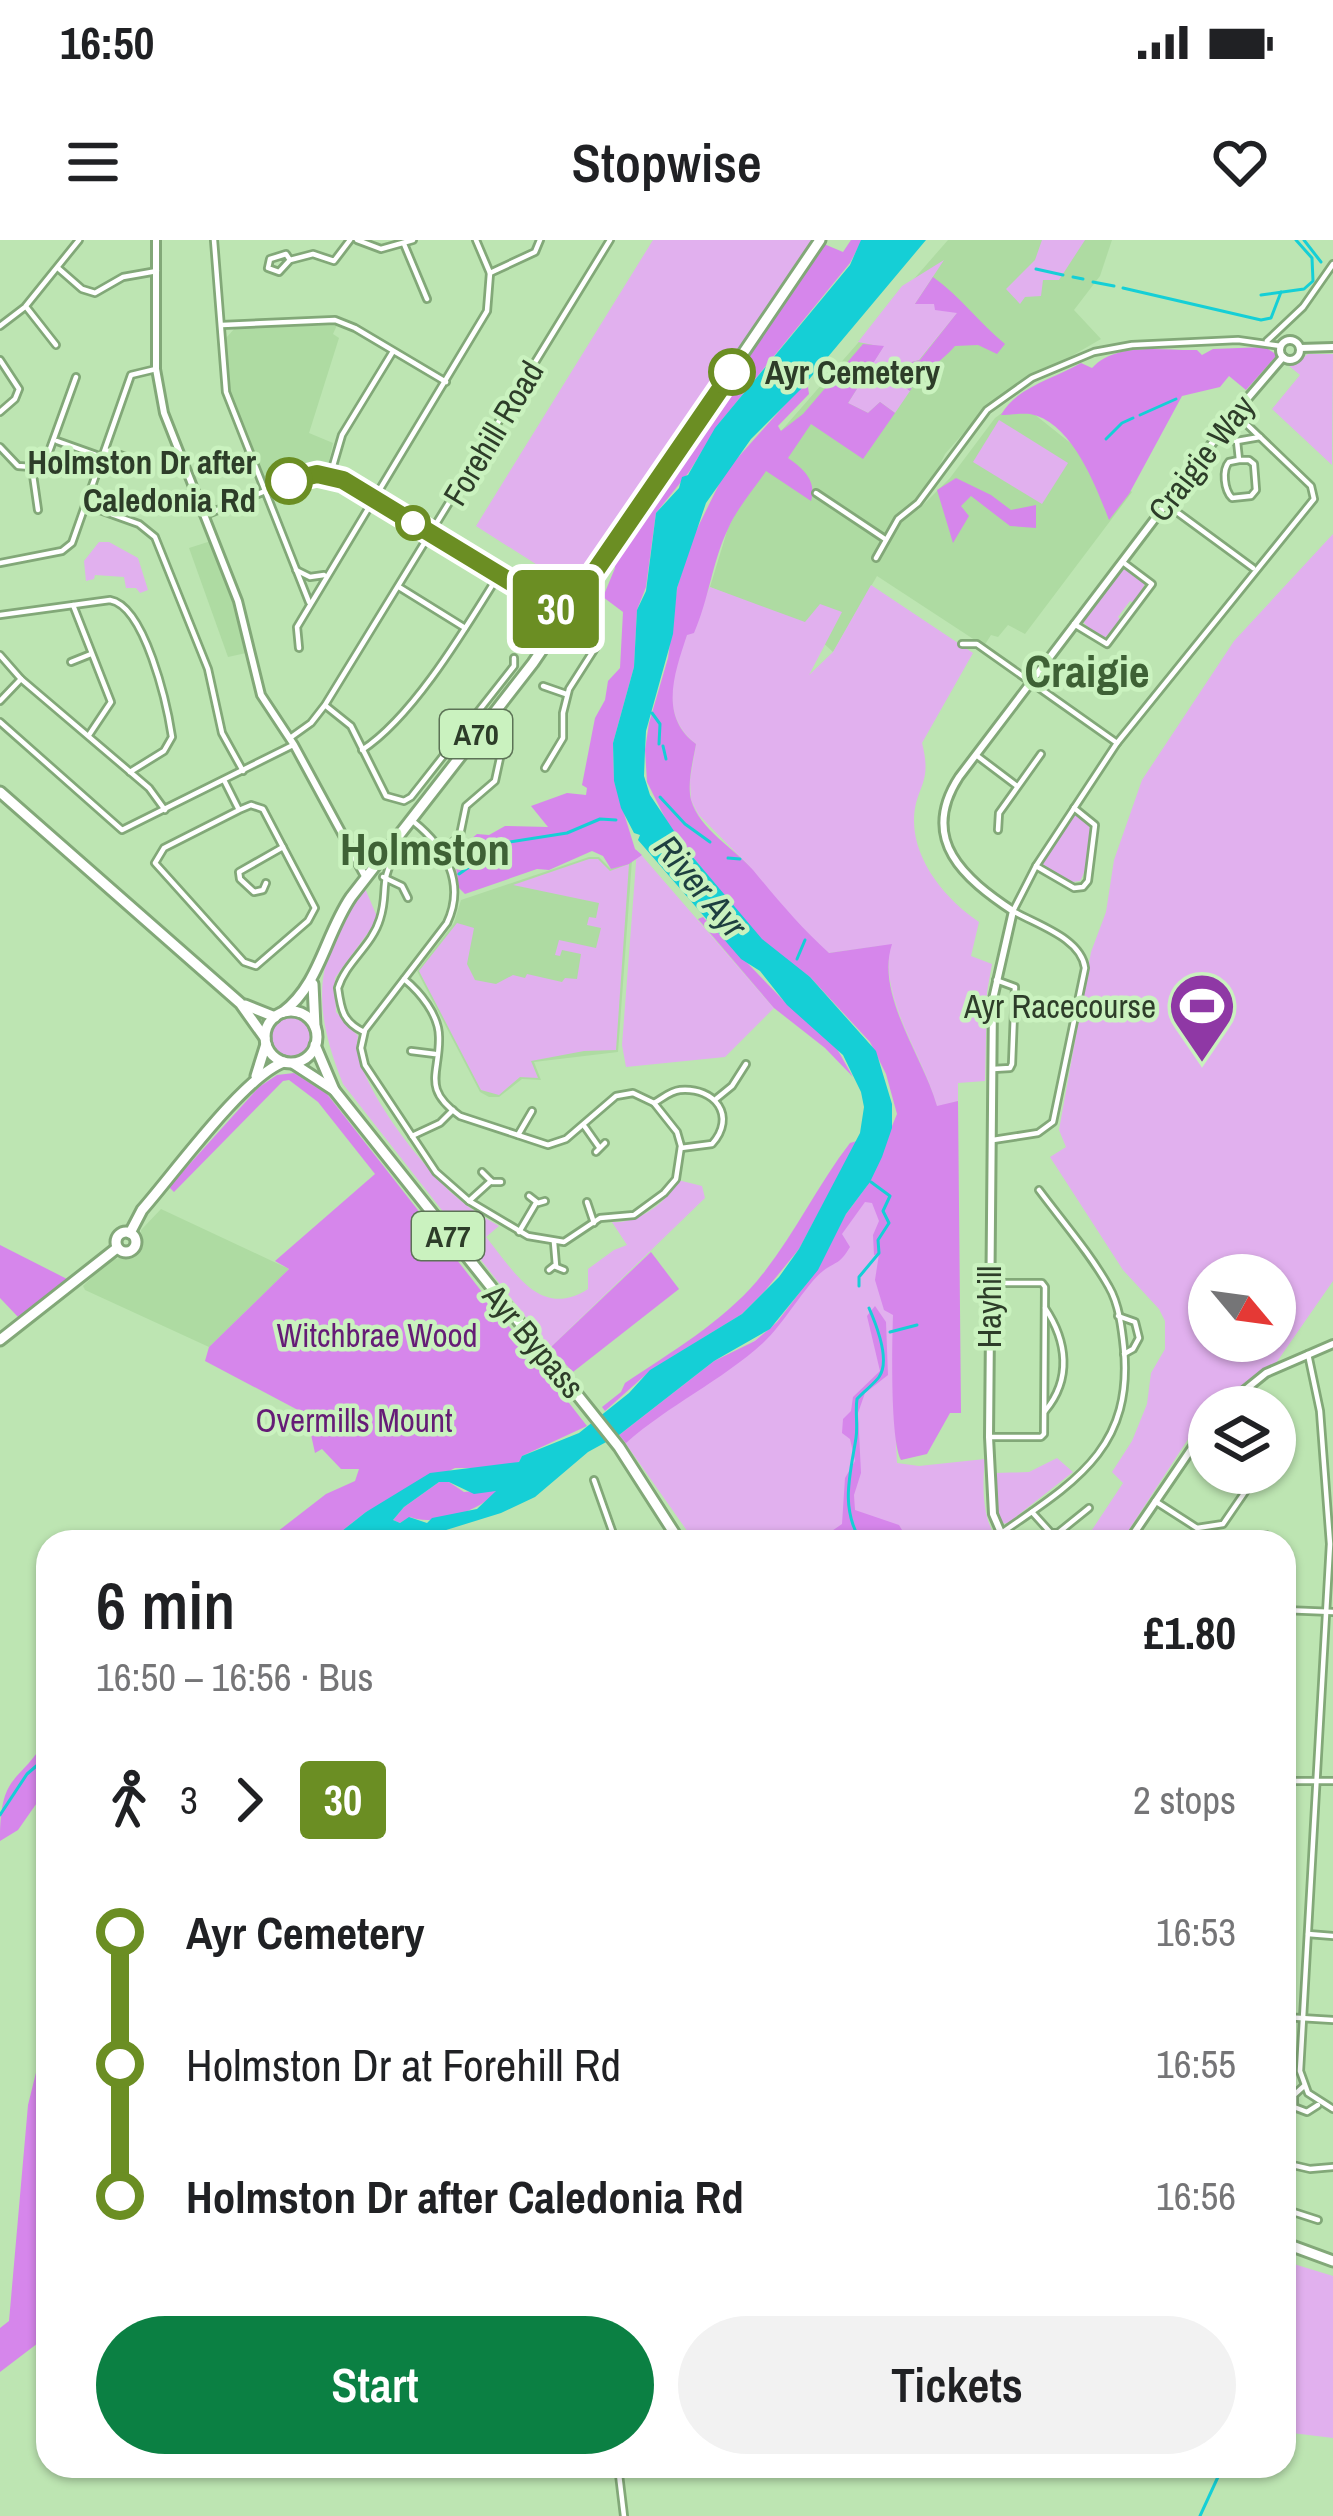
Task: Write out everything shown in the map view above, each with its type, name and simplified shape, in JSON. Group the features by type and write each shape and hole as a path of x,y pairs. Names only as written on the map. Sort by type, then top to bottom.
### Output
{"main road":[{"name":"A70","path":"315,1028 313,979 329,932 472,730 565,615 820,240"},
{"name":"A77","path":"0,792 240,1003 273,1056 289,1063"},
{"name":"A70","path":"279,1014 313,979"},
{"name":"A77","path":"240,1003 279,1014 302,1013 315,1028 315,1045"},
{"path":"250,1085 279,1014"},
{"path":"0,1340 117,1248 118,1236 130,1233 142,1210 250,1085 272,1066 309,1055 315,1045"},
{"name":"Ayr Bypass","path":"315,1045 334,1090 588,1406 672,1530"},
{"name":"Ayr Bypass","path":"289,1063 334,1090"},
{"path":"1296,2247 1333,2261"}],"street":[{"path":"0,326 25,307 79,240"},
{"path":"156,240 156,369 164,413 238,601 258,686 365,876"},
{"path":"214,240 226,392 310,604"},
{"path":"290,260 313,254 334,261 354,240 381,249 413,240"},
{"path":"299,647 297,627 487,311 490,273 476,240"},
{"path":"490,273 535,252 540,240"},
{"name":"Forehill Road","path":"0,722 122,830 292,742 326,705 610,240"},
{"path":"404,244 427,298"},
{"path":"1267,341 1303,307 1333,263"},
{"path":"58,268 94,293 123,278 157,271"},
{"path":"25,307 56,345"},
{"path":"219,325 335,320 446,382"},
{"path":"1281,346 1291,340 1300,348 1333,347"},
{"path":"876,558 898,518 918,503 987,410 1032,378 1111,348 1161,341 1267,341 1281,346"},
{"path":"1281,346 1283,357 1294,358 1300,348"},
{"path":"330,476 342,435 393,351"},
{"name":"Craigie Way","path":"1013,911 970,882 953,860 944,834 948,798 1029,683 1283,357"},
{"path":"0,360 19,389 0,412"},
{"path":"0,563 62,551 72,543 131,376 156,369"},
{"path":"0,447 13,463 32,467 46,460 76,377"},
{"path":"992,1140 1038,1133 1053,1122 1085,968 1075,946 1013,911 1036,866 1117,743 1254,569 1312,504 1311,486 1235,413"},
{"path":"1216,438 1260,437"},
{"path":"55,441 138,461"},
{"path":"1237,441 1239,460"},
{"path":"1239,460 1253,464 1256,490 1251,496 1232,498 1227,493 1225,468 1229,461 1239,460"},
{"path":"32,467 38,510"},
{"path":"205,515 303,476 330,476 599,639 567,694 563,738 545,768"},
{"path":"816,493 885,539"},
{"path":"1166,503 1254,569"},
{"path":"86,505 139,524 155,537 208,668 222,733 243,771"},
{"path":"1074,624 1107,644 1152,584 1122,562"},
{"path":"296,570 314,577 328,574"},
{"path":"362,750 386,734 499,575"},
{"path":"398,587 465,628"},
{"path":"0,616 110,600 126,605 155,669 172,737 164,751 130,772"},
{"path":"73,604 111,702 89,735"},
{"path":"962,644 977,644 1117,743"},
{"path":"71,662 92,654"},
{"path":"0,655 21,679 155,794 164,810"},
{"path":"326,705 346,718 386,796 400,801 411,797 472,730 514,666 514,658"},
{"path":"0,701 21,679"},
{"path":"543,686 567,694"},
{"path":"443,852 460,835 466,806 495,781 506,735"},
{"path":"998,830 999,813 1041,754"},
{"path":"976,755 1016,786"},
{"path":"224,780 239,810"},
{"path":"259,805 313,903 314,914 266,960 249,966 155,863 164,848 239,810 259,805"},
{"path":"1036,866 1074,888 1088,880 1095,825 1074,808"},
{"path":"404,979 422,994 439,1031 436,1088 453,1110 548,1145 566,1139 621,1094 633,1093 655,1103 677,1132 681,1148 676,1179 634,1216 600,1218 575,1238 554,1242 519,1232 469,1202 436,1172 410,1137 362,1058 364,1032 451,916 454,877 434,838 410,818"},
{"path":"266,883 263,890 254,892 239,872 284,846"},
{"path":"364,1032 347,1023 338,988 382,916 383,877 397,852"},
{"path":"383,877 402,886 408,898"},
{"name":"Hayhill","path":"1000,1530 991,1502 989,1437 992,1069 996,980 1013,911"},
{"name":"Hayhill","path":"992,1069 1012,1064 1014,1025 1015,987 996,980"},
{"path":"411,1051 422,1048 436,1054"},
{"path":"716,1099 732,1087 742,1067"},
{"path":"655,1103 677,1089 716,1099 724,1110 721,1133 712,1144 681,1148"},
{"path":"410,1137 440,1123 453,1110"},
{"path":"518,1135 532,1111"},
{"path":"584,1125 600,1148"},
{"path":"482,1172 490,1181 501,1182"},
{"path":"469,1202 490,1181"},
{"path":"1011,1530 1076,1481 1114,1428 1127,1378 1111,1290 1039,1190"},
{"path":"529,1196 536,1203"},
{"path":"536,1203 545,1202"},
{"path":"587,1202 593,1223"},
{"path":"519,1232 536,1203"},
{"path":"554,1242 552,1268 564,1270"},
{"path":"989,1283 1042,1283 1045,1308 1041,1437 989,1437"},
{"path":"1045,1308 1056,1324 1064,1357 1060,1386 1045,1411"},
{"path":"1118,1316 1135,1322 1139,1339 1124,1354"},
{"path":"1250,1386 1266,1373 1333,1344"},
{"path":"1308,1354 1332,1544 1300,2072 1304,2086 1319,2103 1333,2109"},
{"path":"1323,1446 1333,1446"},
{"path":"1136,1530 1188,1453"},
{"path":"594,1480 612,1530"},
{"path":"1155,1501 1197,1528 1223,1524 1244,1494"},
{"path":"1062,1530 1089,1508"},
{"path":"1032,1512 1048,1530"},
{"path":"1296,1611 1331,1612"},
{"path":"1296,1782 1333,1781"},
{"path":"1308,1934 1333,1936"},
{"path":"1296,2018 1333,2020"},
{"path":"1296,2093 1304,2086"},
{"path":"1296,2108 1307,2112 1319,2103"},
{"path":"1296,2166 1333,2167"},
{"path":"1296,2217 1297,2213 1318,2221"},
{"path":"619,2478 624,2516"}],"shaded area":[{"name":"Ayr Cemetery","path":"653,240 815,240 575,589 476,526"},
{"path":"948,240 1112,240 1100,276 1074,310 1101,339 989,404 945,454 918,510 1006,410 1034,414 1132,492 1025,634 1008,625 998,637 991,635 984,646 877,576 833,652 804,625 710,587 728,528 774,439"},
{"path":"1042,240 1085,240 1059,280 1043,280 1041,296 1025,297 1020,304 1006,289 1035,260"},
{"path":"944,260 915,304 958,312 919,360 901,365 892,377 910,391 895,413 880,402 868,413 848,403 883,347 858,342 902,286"},
{"path":"337,325 333,334 339,338 309,433 333,443 328,466 274,480 262,476 230,391 226,338 235,328"},
{"path":"1308,354 1333,354 1332,465 1272,409 1300,375 1288,365"},
{"path":"999,420 1068,463 1042,504 973,462"},
{"name":"Ayr Racecourse","path":"1333,534 1333,1281 1296,1334 1296,1254 1188,1254 1188,1362 1277,1362 1241,1386 1188,1386 1188,1439 1129,1530 1092,1530 1123,1483 1112,1472 1132,1441 1147,1404 1151,1373 1165,1349 1165,1321 1159,1309 1123,1270 1050,1157 1066,1147 1059,1130 1091,952 1106,912 1114,860 1142,780 1234,641"},
{"path":"211,541 230,586 246,653 228,657 189,548"},
{"path":"99,542 109,542 138,558 148,590 140,593 126,588 124,577 95,575 86,581 84,561"},
{"path":"1124,569 1146,582 1102,641 1083,622"},
{"path":"871,585 973,653 922,743 926,768 914,819 919,850 934,878 979,922 971,956 992,964 985,1081 958,1083 958,1101 937,1107 898,1012 889,952 880,946 829,953 807,936 698,814 691,800 690,780 696,744 681,728 674,709 672,689 682,646 710,587 805,622 820,604 842,612 809,675 833,652"},
{"path":"1074,814 1087,821 1091,843 1083,875 1072,882 1042,864"},
{"path":"637,850 774,1008 725,1057 626,1067 622,1045"},
{"path":"599,857 611,869 632,860 618,1052 534,1062 541,1080 522,1079 499,1097 489,1097 480,1092 417,971 454,923 461,900"},
{"path":"598,859 610,871 629,864 616,1050 531,1061 538,1078 520,1077 499,1095 481,1090 419,971 457,923 474,928 467,964 475,980 496,984 527,974 562,982 577,979 581,954 562,950 560,956 555,955 559,940 596,948 601,928 587,925 589,917 596,918 599,903 513,885"},
{"path":"364,886 378,919 335,978 336,1012 358,1036 365,1074 391,1120 453,1194 499,1226 486,1237 518,1277 556,1299 588,1289 588,1269 627,1245 612,1222 632,1220 651,1210 678,1180 702,1186 705,1198 550,1348 343,1084 326,1029 323,982 335,936"},
{"path":"290,1016 305,1022 311,1037 305,1052 290,1058 275,1052 269,1037 275,1022"},
{"path":"875,1184 888,1265 897,1463 919,1466 985,1459 984,1502 992,1530 687,1530 621,1437 779,1323 820,1269 867,1186"},
{"path":"161,1209 289,1269 209,1347 83,1286 109,1261 136,1253 142,1244 141,1230"},
{"path":"1057,1458 1073,1472 1001,1524 995,1473 1029,1472"},
{"path":"1296,2265 1333,2276 1333,2438 1296,2433"}],"green space":[{"path":"851,240 862,240 850,263 721,421 656,513 646,587 637,610 634,667 613,743 614,781 635,849 642,855 611,869 603,856 592,851 549,870 537,869 465,894 459,888 454,853 477,834 489,835 505,826 548,827 531,806 567,793 586,795 582,785 595,718 608,681 620,668 623,612 603,597 615,568 615,549 824,244 843,252"},
{"path":"933,277 1005,344 997,354 978,345 955,346 910,391 891,377 901,365 920,360 957,313 935,310 934,304 915,304"},
{"path":"863,344 884,346 848,403 868,413 880,402 895,413 863,459 811,424 788,458 808,476 811,501 766,471 723,542 699,620 694,633 687,635 678,664 673,707 684,733 696,744 690,793 695,811 829,953 892,944 888,964 895,1004 937,1106 958,1101 961,1413 950,1413 927,1454 901,1460 893,1413 893,1315 884,1310 875,1280 879,1254 874,1255 873,1235 879,1221 872,1203 865,1202 842,1234 850,1247 841,1260 817,1277 763,1343 626,1443 619,1435 714,1361 755,1341 777,1322 810,1279 867,1186 897,1114 886,1074 870,1042 810,977 766,947 671,830 647,782 645,750 668,658 677,588 692,539 725,472 807,380 809,394 778,426 781,431 803,414"},
{"path":"1265,347 1277,355 1246,390 1229,376 1220,387 1182,396 1129,494 1109,520 1080,457 1058,429 1030,414 1001,415 1016,397 1037,384 1081,363 1092,368 1114,354 1156,349 1197,350 1202,355 1213,349"},
{"path":"956,478 1011,510 1036,505 1036,528 1010,526 971,496 961,506 969,516 953,543 937,490"},
{"path":"703,917 836,1047 853,1077 774,1008 698,919"},
{"name":"Witchbrae Wood","path":"294,1073 327,1094 587,1426 522,1456 519,1462 498,1468 455,1468 366,1512 343,1530 280,1530 326,1494 355,1481 359,1469 341,1469 322,1449 315,1453 312,1423 296,1409 205,1361 209,1347 289,1269 275,1261 375,1174 318,1102 289,1080 174,1192 169,1187 259,1087 277,1075"},
{"path":"857,1141 799,1249 764,1292 742,1314 651,1370 605,1411 602,1407 625,1383 695,1336 757,1281 850,1143"},
{"path":"0,1245 69,1280 19,1318 0,1298"},
{"path":"651,1252 679,1289 573,1372 550,1348"},
{"path":"875,1306 886,1322 888,1375 865,1393 858,1413 861,1473 855,1510 902,1530 833,1530 842,1524 845,1478 855,1461 850,1439 842,1433 843,1419 851,1411 853,1397 880,1371 867,1316"},
{"path":"439,1482 449,1482 464,1492 498,1489 457,1515 393,1520 404,1507"},
{"path":"36,1753 36,1804 18,1830 0,1841 4,1801"},
{"path":"36,2073 36,2345 0,2372 0,2328 9,2321 28,2105"}],"water":[{"name":"River Ayr","path":"861,240 926,240 801,389 751,439 706,503 677,588 673,634 646,731 644,776 650,795 686,849 762,939 810,977 876,1051 892,1104 892,1128 870,1182 846,1214 818,1270 770,1329 714,1361 619,1435 588,1452 535,1497 446,1530 343,1530 430,1473 519,1462 522,1456 579,1433 650,1370 742,1314 799,1249 860,1133 861,1092 843,1055 787,1005 760,971 741,959 638,840 640,835 634,833 621,808 614,781 613,743 634,667 637,610 646,591 656,513 679,488 715,428 850,265","holes":["439,1482 474,1494 496,1491 477,1509 427,1523 409,1517 400,1523 393,1520"]}],"waterway":[{"path":"1261,295 1304,289 1313,281 1312,258 1296,240"},
{"path":"1304,240 1321,262"},
{"path":"1036,269 1063,275"},
{"path":"1073,277 1083,279"},
{"path":"1093,282 1114,286"},
{"path":"1123,288 1261,320 1271,318 1281,292"},
{"path":"1140,415 1176,399"},
{"path":"1106,439 1133,418"},
{"path":"652,713 660,724 659,744"},
{"path":"663,746 666,759"},
{"name":"River Ayr","path":"660,797 710,842"},
{"path":"459,874 503,843 567,833 600,819 616,820"},
{"name":"River Ayr","path":"728,858 740,859"},
{"path":"797,959 805,940"},
{"path":"859,1286 859,1277 879,1253 878,1240 889,1223 883,1211 890,1196 871,1182"},
{"path":"855,1530 849,1478 857,1399 879,1377 883,1361 869,1308"},
{"path":"890,1332 917,1325"},
{"path":"0,1815 36,1766"},
{"path":"1200,2516 1217,2478"}],"bus line":[{"name":"30","path":"289,481 317,474 343,480 565,615 732,372"}],"place":[{"name":"Ayr Cemetery","path":"732,372"},
{"name":"Holmston Dr after Caledonia Rd","path":"289,481"},
{"name":"Ayr Racecourse","path":"1202,1065"}],"district":[{"name":"Craigie","path":"1087,670"},
{"name":"Holmston","path":"425,848"}],"park label":[{"name":"Overmills Mount","path":"354,1420"}]}
